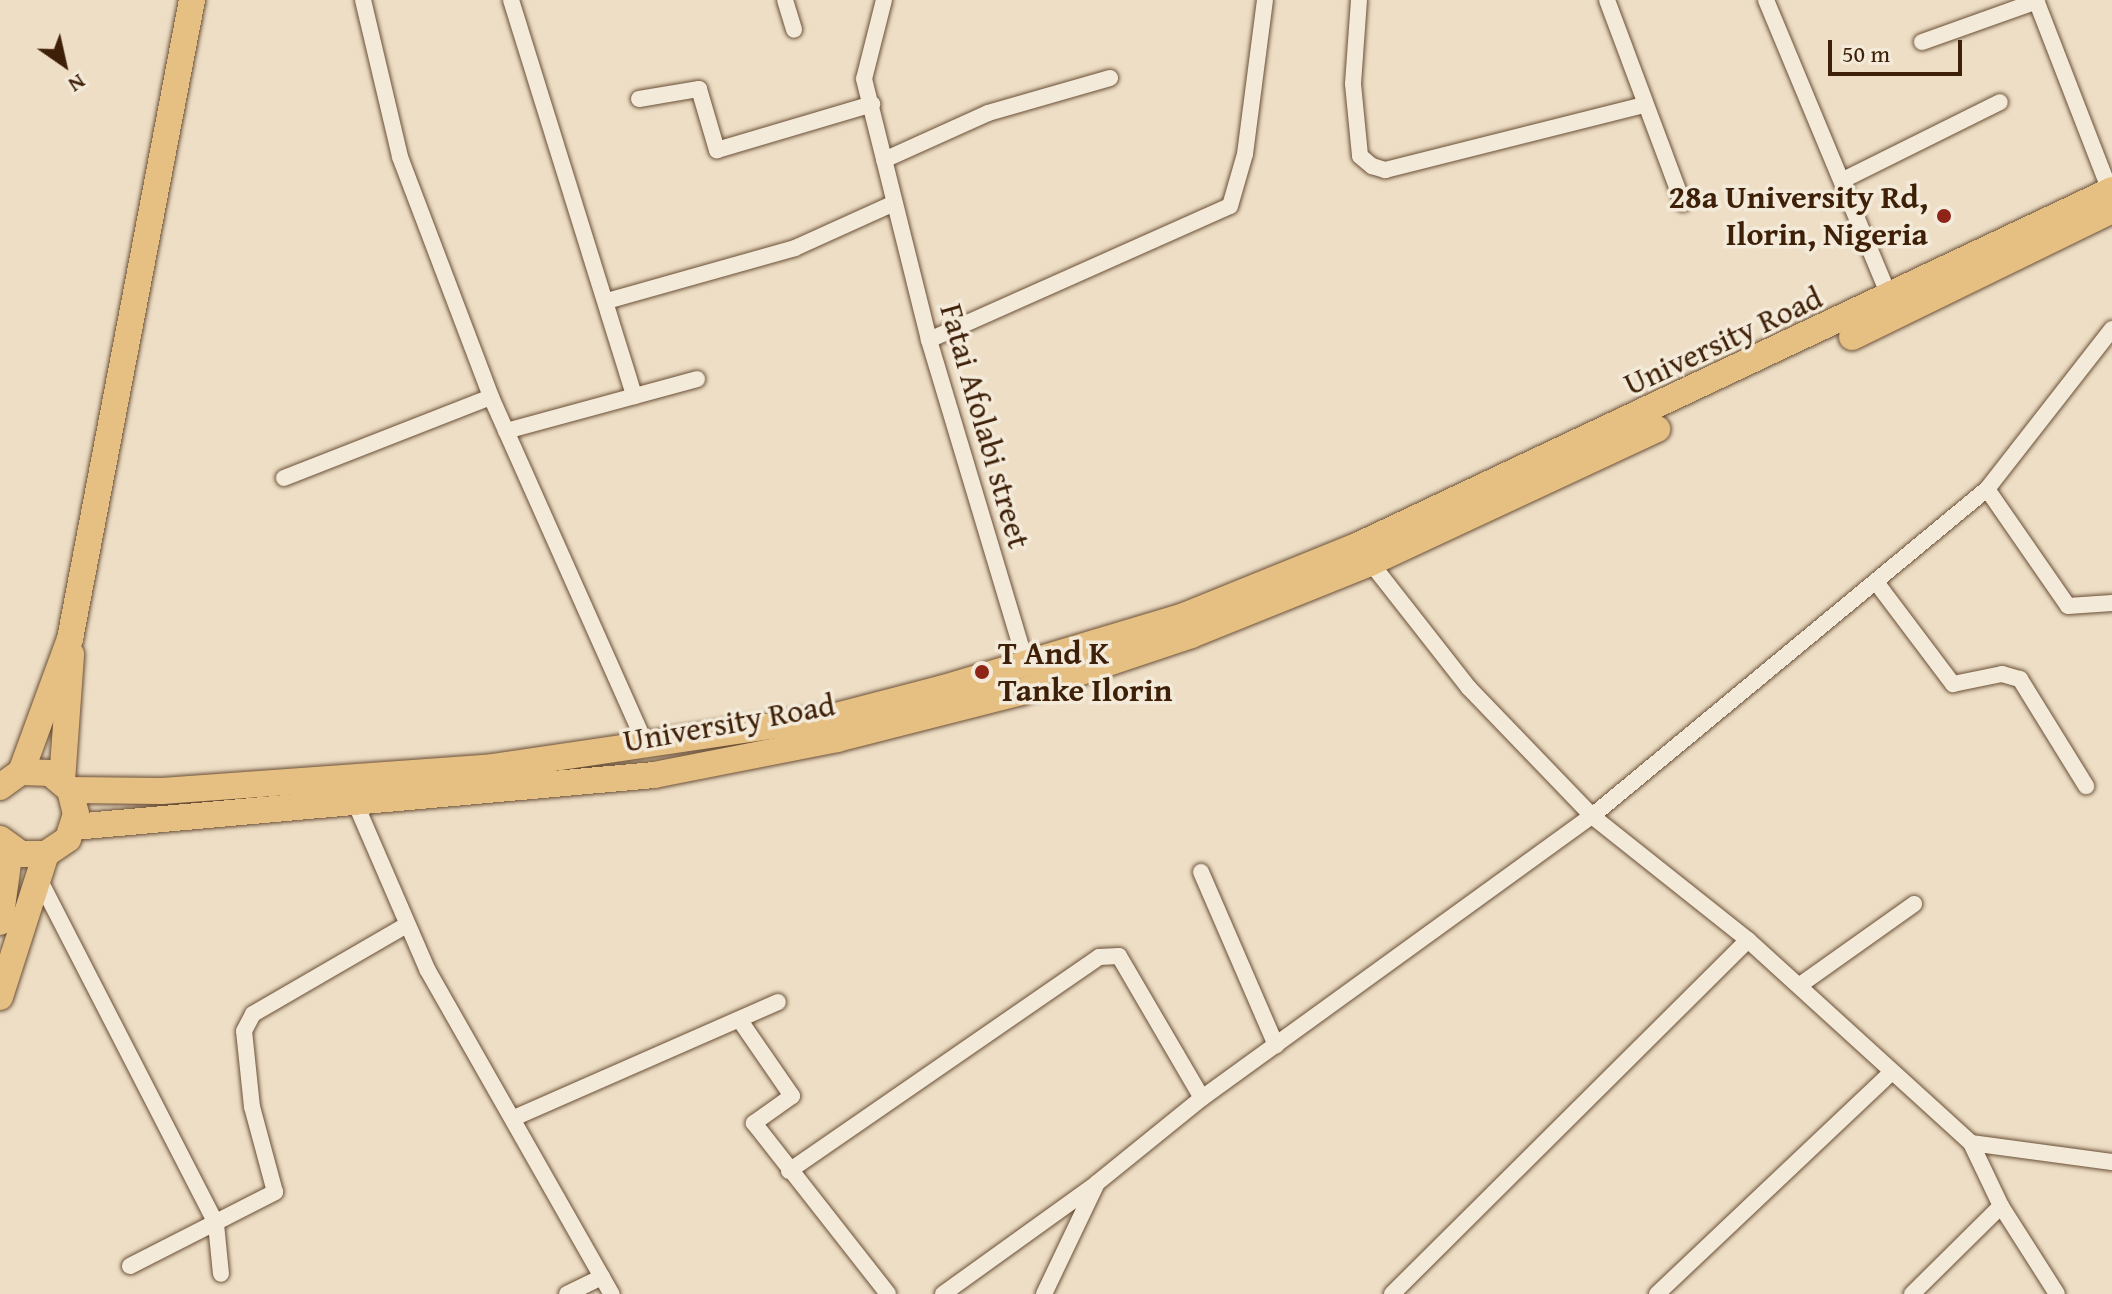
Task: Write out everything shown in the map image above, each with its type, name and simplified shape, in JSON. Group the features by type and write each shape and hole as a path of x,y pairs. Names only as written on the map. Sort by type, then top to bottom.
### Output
{"main road":[{"path":"0,997 42,865 74,827 66,786 70,639 192,0"},
{"name":"University Road","path":"11,780 162,791 493,767 832,717 1026,664 1184,616 1364,554 1890,298 2111,197"},
{"name":"University Road","path":"74,827 654,775 837,739 1021,692 1191,635 2111,197"},
{"path":"11,780 70,639"},
{"path":"0,922 5,844 42,865"}],"street":[{"path":"363,0 400,157 491,397 646,745"},
{"path":"511,0 634,396"},
{"path":"785,0 794,30"},
{"name":"Fatai Afolabi street","path":"884,0 867,50 872,104 929,340 1026,664"},
{"path":"929,340 1230,206 1245,154 1265,0"},
{"path":"1359,0 1353,84 1360,156 1372,166 1385,170 1644,105"},
{"path":"1607,0 1683,203"},
{"path":"1766,0 1890,298"},
{"path":"1922,42 2036,1 2111,197"},
{"path":"884,160 988,113 1110,78"},
{"path":"639,99 699,89 717,150 872,104"},
{"path":"1843,180 2000,102"},
{"path":"607,301 795,248 894,203"},
{"path":"943,1294 1097,1183 1202,1098 1592,816 1876,582 1987,489 2112,329"},
{"path":"506,431 697,379"},
{"path":"284,478 491,397"},
{"path":"1987,489 2068,606 2112,603"},
{"path":"1364,554 1469,688 1592,816 1748,940 1971,1143 2001,1206 2057,1294"},
{"path":"1876,582 1953,684 2002,674 2020,679 2086,786"},
{"path":"354,800 405,926 516,1117 612,1294"},
{"path":"42,865 216,1224 221,1274"},
{"path":"1201,872 1276,1045"},
{"path":"1800,985 1914,904"},
{"path":"130,1266 275,1192 243,1051 253,1014 405,926"},
{"path":"1392,1294 1748,940"},
{"path":"789,1171 1099,957 1119,956 1202,1098"},
{"path":"516,1117 741,1022 778,1002"},
{"path":"741,1022 792,1096 754,1123 888,1294"},
{"path":"1657,1294 1891,1073"},
{"path":"1971,1143 2112,1162"},
{"path":"1044,1294 1097,1183"},
{"path":"1912,1294 2001,1206"},
{"path":"567,1294 602,1277"}],"place":[{"name":"28a University Rd, Ilorin, Nigeria","path":"1944,216"},
{"name":"T And K Tanke Ilorin","path":"982,672"}]}
